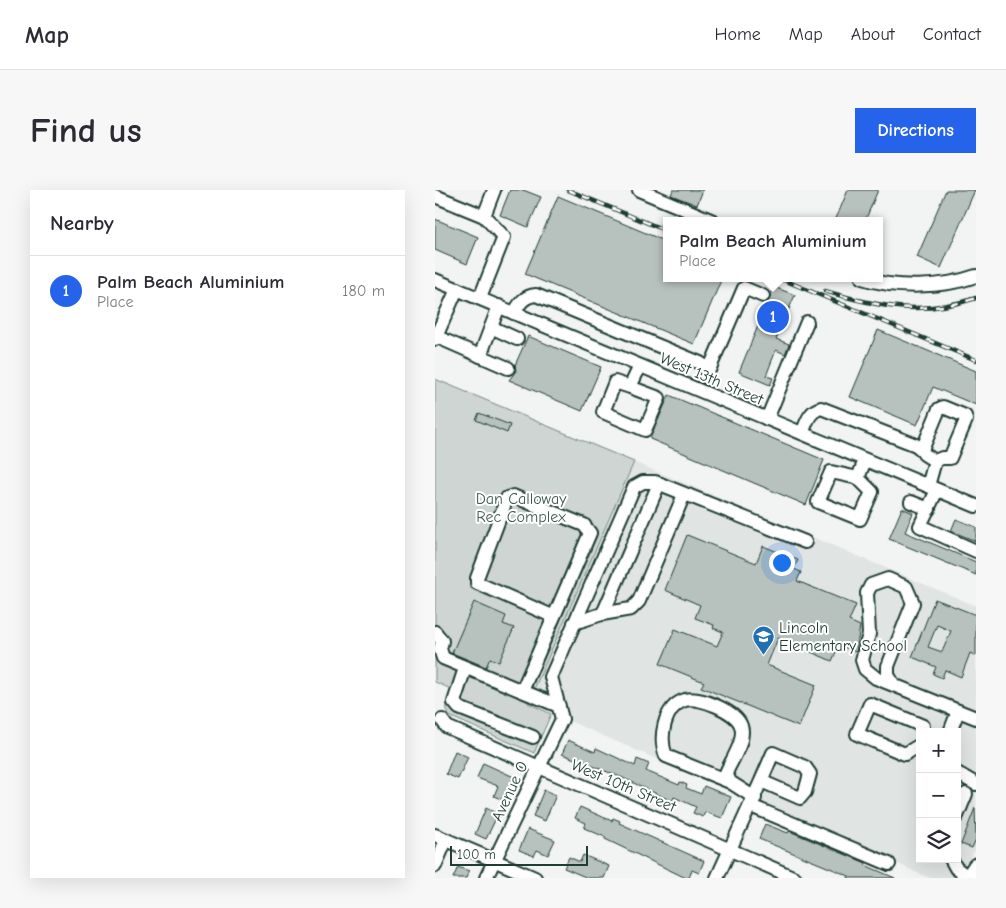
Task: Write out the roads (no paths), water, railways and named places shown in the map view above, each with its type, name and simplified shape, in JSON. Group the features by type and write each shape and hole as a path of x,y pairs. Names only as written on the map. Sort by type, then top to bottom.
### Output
{"street":[{"path":"484,216 494,190"},
{"path":"639,190 703,217"},
{"path":"435,196 484,216 504,237 480,298"},
{"path":"883,282 900,285 934,284 976,276"},
{"name":"West 13th Street","path":"435,280 976,506"},
{"path":"700,390 744,288 763,296"},
{"path":"457,289 435,337 508,368"},
{"path":"514,313 521,302 529,296 536,295 700,362 705,367 707,374"},
{"path":"481,356 499,306"},
{"path":"767,419 807,322"},
{"path":"491,327 517,339"},
{"path":"630,387 640,366"},
{"path":"615,382 630,387 659,398 645,430 603,412 615,382"},
{"path":"922,450 939,409 943,407 965,416 966,420 950,458 942,458 935,461"},
{"path":"802,433 810,415 814,410 821,408 916,445 924,454 935,461"},
{"path":"858,478 865,460"},
{"path":"935,461 929,509 920,526 976,551"},
{"path":"560,713 551,677 634,487 643,482 661,484 805,542"},
{"path":"602,614 657,486 661,484"},
{"path":"574,623 602,614 631,609 639,601 683,497 687,495"},
{"path":"522,691 590,533 584,525 513,496 507,498 477,578 477,583 550,615 552,621"},
{"path":"911,502 929,509"},
{"path":"894,685 888,675 888,666 913,603 906,588 888,579 871,584 867,593 869,634 862,660 865,669 876,678 976,718"},
{"path":"435,632 442,642 439,659 522,691 560,713"},
{"path":"465,668 454,702 459,708 533,737"},
{"path":"730,782 726,773 740,740 741,727 735,716 695,699 684,701 674,707 664,724 661,744 666,756 730,782 753,802 889,864"},
{"path":"916,747 905,754 857,734 871,704 923,726 923,728"},
{"path":"952,728 958,711"},
{"name":"Avenue O","path":"486,878 539,766 560,713"},
{"name":"West 10th Street","path":"442,720 447,726 795,878"},
{"path":"959,773 976,784"},
{"path":"717,878 761,782"},
{"path":"961,806 966,794"},
{"path":"436,859 441,837 535,878"},
{"path":"953,863 956,868 971,874"}],"railway":[{"path":"568,190 663,229"},
{"path":"789,282 976,360"},
{"path":"825,291 882,305 918,308 956,304 976,298"}],"place":[{"name":"Palm Beach Aluminium","path":"773,317"},
{"name":"Lincoln Elementary School","path":"763,655"}],"park label":[{"name":"Dan Calloway Rec Complex","path":"521,507"}]}
